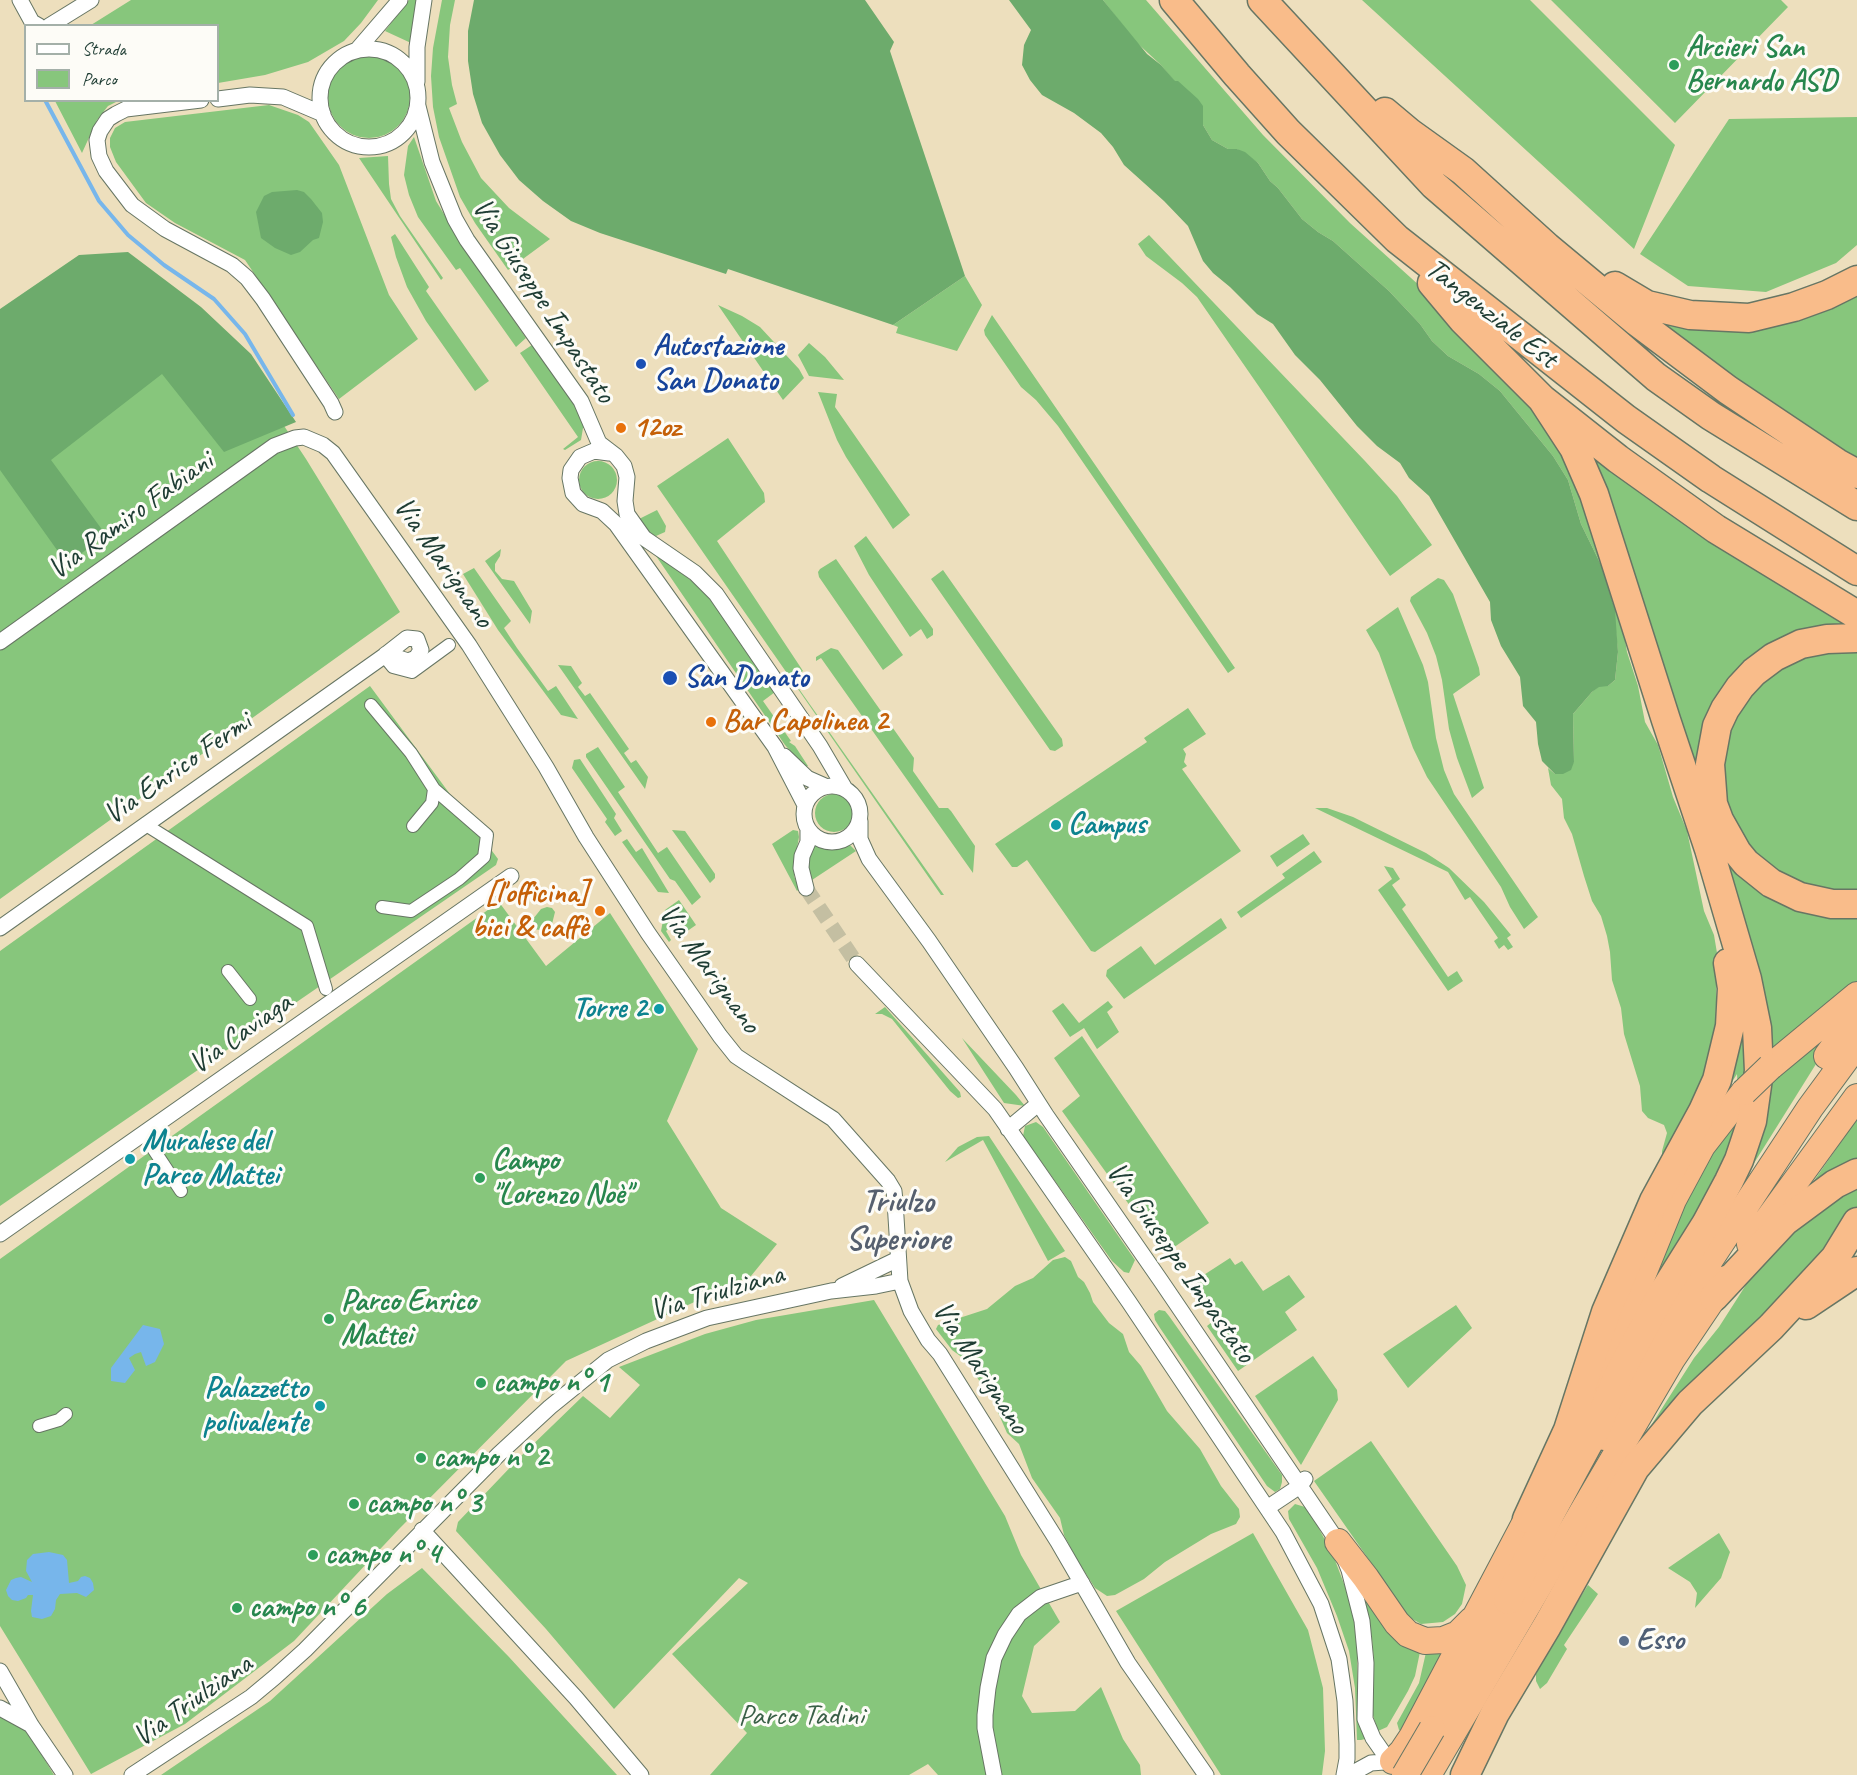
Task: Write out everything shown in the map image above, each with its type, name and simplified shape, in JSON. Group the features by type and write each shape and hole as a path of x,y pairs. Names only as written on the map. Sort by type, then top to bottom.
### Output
{"highway":[{"name":"Tangenziale Est","path":"1174,0 1288,132 1397,239 1626,419 1711,479 1857,571"},
{"name":"Tangenziale Est","path":"1262,0 1289,32 1434,186 1656,377 1711,416 1857,506"},
{"path":"1289,32 1410,133 1463,171 1547,247 1636,321 1728,390 1857,474"},
{"path":"1397,239 1462,320 1542,399 1618,459 1716,529 1857,615"},
{"path":"1547,247 1647,304 1690,315 1749,318 1794,307 1827,295 1857,280"},
{"path":"1427,1775 1440,1734 1550,1514 1596,1430 1618,1376 1659,1299 1720,1201 1739,1160 1752,1121 1759,1071 1753,1005 1739,947 1709,849 1594,494 1574,448 1542,399"},
{"path":"1857,638 1827,639 1801,644 1774,657 1754,672 1732,698 1717,726 1710,775 1713,804 1719,820 1737,852 1759,874 1778,887 1800,897 1832,904 1857,904"},
{"path":"1396,1765 1526,1521 1568,1430 1606,1312 1654,1201 1711,1095 1723,1063 1730,1026 1731,988 1725,944 1712,885 1677,772 1666,720"},
{"path":"1526,1521 1555,1476 1582,1425 1650,1254 1686,1173 1716,1127 1744,1092 1770,1067 1857,995"},
{"path":"1653,1370 1673,1302 1698,1258 1774,1143 1826,1058 1857,1015"},
{"path":"1396,1765 1440,1734 1653,1370 1725,1236 1810,1108 1857,1044"},
{"path":"1509,1600 1653,1370 1810,1138 1857,1073"},
{"path":"1714,1297 1857,1097"},
{"path":"1653,1370 1714,1297 1785,1221 1835,1184 1857,1173"},
{"path":"1464,1775 1496,1713 1635,1468 1690,1403 1771,1327 1835,1258 1857,1222"},
{"path":"1771,1327 1857,1271"},
{"path":"1338,1542 1397,1623 1412,1636 1425,1641 1449,1639 1462,1631 1478,1613"}],"street":[{"path":"20,0 32,22 36,24"},
{"path":"52,24 91,0"},
{"path":"400,0 357,50 337,61 326,74 320,94 323,114 333,131 345,141 356,145 373,147 389,143 404,133 411,123 418,106 417,47 424,0"},
{"path":"357,50 375,49 393,54 411,71 417,88"},
{"path":"219,99 250,95 283,97 323,114"},
{"path":"184,102 126,109 108,118 97,140 99,156 106,171 132,205 165,229 232,265 247,278 331,403 334,412"},
{"name":"Via Giuseppe Impastato","path":"418,106 432,162 455,219 467,240 577,395 599,443 624,466 627,477 625,504 627,514 662,588"},
{"name":"Via Ramiro Fabiani","path":"0,642 274,446 295,438"},
{"name":"Via Marignano","path":"295,438 309,438 333,453 469,645 546,767 586,837 648,933 720,1036 736,1056 832,1119 888,1180 894,1191 900,1281 907,1303 918,1325 940,1354 1058,1542 1128,1663 1206,1775"},
{"name":"Via Giuseppe Impastato","path":"609,453 602,451 587,453 575,463 571,470 570,486 573,493 583,504 606,514 616,524 778,754 805,805"},
{"path":"596,508 612,506 626,488"},
{"name":"Via Giuseppe Impastato","path":"635,527 647,541 695,573 716,594 820,746 844,788"},
{"path":"385,655 393,667 412,672 449,645"},
{"name":"Via Enrico Fermi","path":"0,928 385,655"},
{"path":"371,705 411,753 434,789 487,835 484,857 459,879 411,910 382,907"},
{"path":"778,754 807,778 825,786"},
{"path":"835,785 844,788 851,792 859,803 860,821 853,834 840,841 825,842 808,829 804,818 805,805 810,795 825,786 835,785"},
{"path":"413,826 432,802 434,789"},
{"name":"Via Giuseppe Impastato","path":"860,821 860,839 865,852 929,941 1038,1104 1303,1482 1338,1542 1349,1570 1362,1621 1366,1663 1365,1719 1373,1738 1396,1765"},
{"path":"146,825 307,926 326,990"},
{"path":"806,888 801,868 802,856 808,842 808,829"},
{"name":"Via Caviaga","path":"0,1234 511,876"},
{"path":"857,964 987,1101 1136,1311 1268,1508 1314,1588 1333,1637 1339,1659 1345,1701 1347,1753 1344,1775"},
{"path":"228,971 250,999"},
{"path":"1008,1129 1038,1104"},
{"path":"152,1147 181,1191"},
{"name":"Via Triulziana","path":"831,1291 898,1259"},
{"name":"Via Triulziana","path":"132,1775 259,1691 305,1650 499,1454 550,1407 597,1368 623,1351 707,1317 831,1291 900,1281"},
{"path":"39,1426 59,1420 66,1414"},
{"path":"1268,1508 1303,1482"},
{"path":"422,1530 568,1690 641,1775"},
{"path":"994,1775 985,1728 985,1715 994,1658 1001,1642 1019,1614 1041,1597 1082,1583"},
{"path":"0,1671 65,1775"},
{"path":"0,1708 32,1725"},
{"path":"1349,1775 1367,1764 1411,1765 1427,1775"}],"green space":[{"path":"131,0 378,0 344,41 308,62 265,75 219,83 219,24 93,24"},
{"path":"409,0 418,0 411,43 385,31"},
{"path":"442,0 455,0 450,25 448,57 457,104 449,108 462,142 481,178 509,208 550,239 508,270 460,197 439,137 433,107 431,76 433,48"},
{"path":"474,0 865,0 894,42 890,51 965,276 893,325 728,269 726,274 600,233 571,221 519,180 500,155 482,123 473,94 468,61 468,31"},
{"path":"1009,0 1103,0 1147,54 1198,99 1203,106 1203,125 1212,140 1228,149 1245,152 1258,163 1302,219 1333,241 1389,291 1448,356 1479,374 1500,391 1553,456 1568,480 1581,524 1602,567 1615,610 1618,652 1615,680 1608,686 1599,687 1592,692 1573,714 1574,762 1571,770 1563,774 1555,774 1542,761 1536,722 1523,706 1520,677 1501,646 1491,620 1490,602 1429,496 1409,478 1400,463 1377,446 1357,426 1320,380 1295,355 1273,324 1257,314 1213,273 1203,261 1188,226 1124,165 1101,133 1074,113 1042,95 1022,65 1024,45 1031,30"},
{"path":"1103,0 1146,0 1263,135 1350,223 1421,287 1538,411 1576,470 1624,634 1645,722 1658,745 1673,797 1687,831 1704,911 1714,935 1717,953 1715,1051 1691,1111 1662,1159 1667,1133 1664,1125 1648,1118 1642,1111 1640,1086 1624,1034 1621,1008 1612,980 1607,936 1601,916 1592,901 1572,834 1564,818 1562,799 1551,785 1548,768 1555,774 1574,762 1573,714 1599,686 1608,686 1615,680 1618,652 1613,602 1602,567 1581,524 1568,480 1553,456 1500,391 1479,374 1448,356 1389,291 1333,241 1302,219 1258,163 1237,149 1228,149 1212,140 1203,125 1203,116 1161,65 1135,41"},
{"path":"1362,0 1530,0 1675,145 1634,249"},
{"name":"Arcieri San Bernardo ASD","path":"1551,0 1781,0 1788,7 1675,123"},
{"path":"361,56 377,56 392,62 404,74 410,89 410,105 404,120 392,132 377,138 361,138 346,132 334,120 328,105 328,89 334,74 346,62"},
{"path":"56,102 116,102 108,106 97,120 82,153"},
{"path":"269,105 298,115 309,122 339,165 389,295 418,339 339,399 245,260 175,223 146,203 116,162 110,147 110,138 115,128 125,122"},
{"path":"1857,117 1857,245 1836,263 1766,292 1688,286 1640,254 1729,119"},
{"path":"414,137 436,201 472,260 526,338 516,347 460,268 456,270 418,217 404,175 408,146"},
{"path":"388,156 391,199 400,216 443,278 441,280 359,158"},
{"path":"297,190 304,192 311,199 322,213 323,222 319,238 313,240 300,252 291,255 261,238 256,212 264,196 272,192"},
{"path":"395,234 429,287 426,291 489,381 475,391 426,321 407,287 391,237"},
{"path":"1149,235 1397,496 1432,545 1390,576 1197,297 1146,256 1138,244"},
{"path":"128,252 201,307 251,354 296,422 224,452 162,374 51,460 106,535 67,564 0,470 0,309 79,255"},
{"path":"965,276 982,305 957,351 896,333 898,327 893,325"},
{"path":"1857,289 1857,458 1852,457 1665,331 1653,310 1697,320"},
{"path":"718,305 760,327 799,369 804,378 783,400"},
{"path":"0,315 251,376 306,459 400,612 0,899"},
{"path":"992,315 1235,668 1228,673 1058,426 1036,400 1021,387 985,335 984,330"},
{"path":"809,343 825,357 844,380 809,376 798,355"},
{"path":"532,345 579,410 585,427 581,440 565,450 563,449 578,437 520,353"},
{"path":"818,392 837,394 835,407 910,515 893,529 846,457"},
{"path":"728,438 764,493 765,502 717,541 803,671 792,679 944,895 941,895 657,486"},
{"path":"1585,441 1857,622 1720,701 1729,853 1857,911 1857,985 1765,1057 1753,948"},
{"path":"598,461 612,466 617,480 612,494 598,499 584,494 579,480 584,466"},
{"path":"657,510 666,526 665,532 656,536 649,534 639,519"},
{"path":"866,536 933,629 933,635 927,639 921,629 910,637 869,575 854,546"},
{"path":"501,549 495,564 495,571 502,579 514,581 532,611 530,624 485,561"},
{"path":"654,553 704,590 775,692 763,701 791,741 789,742 795,746 808,766 805,767 785,745"},
{"path":"836,559 903,655 883,670 819,577 820,569"},
{"path":"474,568 511,621 504,628 517,648 548,691 556,686 578,719 561,715 498,630 463,574"},
{"path":"943,570 1062,739 1063,746 1055,751 1050,750 931,579"},
{"path":"1438,578 1444,580 1453,594 1479,668 1480,675 1453,694 1484,788 1472,798 1449,729 1436,656 1410,601 1411,597"},
{"path":"1398,607 1423,665 1428,682 1436,738 1444,770 1454,794 1538,917 1524,929 1501,887 1427,777 1413,748 1379,653 1366,630"},
{"path":"831,648 838,650 914,758 913,771 939,808 948,808 951,811 975,846 973,873 821,658 816,661 816,657"},
{"path":"1857,650 1857,896 1810,893 1759,861 1727,813 1722,741 1751,685 1804,652"},
{"path":"558,665 571,666 582,683 578,687 585,696 590,693 629,749 624,753 631,763 636,760 648,777 645,789"},
{"path":"370,686 498,859 496,865 0,1206 0,951"},
{"path":"1188,708 1206,734 1183,749 1186,754 1184,762 1187,766 1182,769 1241,851 1095,952 1091,951 1027,860 1017,867 1012,867 995,844 1147,742 1144,738"},
{"path":"598,747 625,787 618,792 658,853 667,847 701,897 692,905 675,881 670,879 586,757 586,754"},
{"path":"580,759 616,814 614,818 622,831 615,836 605,822 607,819 572,768 574,760"},
{"path":"834,794 841,795 847,800 852,806 852,820 847,826 841,831 834,832 827,831 821,826 816,820 815,813 816,806 821,800 827,795"},
{"path":"1315,808 1327,808 1353,817 1426,853 1449,868 1484,902 1511,935 1507,938 1513,947 1508,950 1504,945 1499,949 1494,941 1498,938 1470,897 1465,900 1448,872"},
{"path":"672,830 685,831 715,874 715,878 710,883"},
{"path":"793,830 798,831 799,837 794,865 794,876 799,889 797,891 772,844"},
{"path":"1303,834 1310,844 1277,867 1270,856"},
{"path":"627,839 636,852 642,848 669,893 658,892 622,842"},
{"path":"814,844 834,849 850,845 856,851 812,880 807,873 810,850"},
{"path":"1314,851 1322,862 1241,918 1237,912 1285,878 1282,874"},
{"path":"1384,866 1393,868 1400,879 1392,885 1406,905 1402,909 1448,977 1457,971 1463,981 1448,991 1378,890 1392,879"},
{"path":"679,900 696,925 683,934 675,924 666,931 671,940 669,942 661,931 665,910"},
{"name":"Parco Enrico Mattei","path":"499,902 546,966 610,913 698,1049 667,1121 721,1208 777,1244 751,1276 566,1361 399,1529 294,1641 185,1724 91,1774 0,1626 0,1259"},
{"path":"552,908 555,912 552,924 540,930 533,929 531,925 533,919 541,909"},
{"path":"1221,918 1227,928 1124,999 1106,976 1107,970 1141,946 1155,965"},
{"path":"1108,1001 1113,1007 1107,1012 1119,1032 1097,1049 1084,1028 1070,1037 1052,1011 1063,1003 1079,1023"},
{"path":"885,1007 960,1092 961,1097 958,1098 950,1091 892,1019 882,1014 875,1014"},
{"path":"1739,1007 1750,1064 1731,1151 1641,1316 1665,1234 1739,1106 1737,1074 1712,1114"},
{"path":"1846,1016 1731,1200 1770,1077"},
{"path":"1082,1036 1209,1223 1170,1250 1163,1252 1062,1111 1080,1096 1054,1058"},
{"path":"962,1038 1016,1095 1025,1106 1004,1103"},
{"path":"1857,1119 1857,1164 1804,1195"},
{"path":"1036,1122 1043,1127 1135,1260 1129,1273 1124,1272 1112,1261 1023,1136 1025,1126"},
{"path":"989,1136 1065,1251 1048,1261 983,1140 945,1162 958,1147 977,1137"},
{"path":"1857,1184 1857,1211 1838,1243 1645,1435 1694,1358 1719,1327 1760,1263 1786,1234"},
{"path":"1065,1257 1071,1261 1093,1302 1109,1323 1123,1334 1129,1352 1141,1366 1167,1411 1200,1449 1221,1486 1239,1509 1240,1517 1236,1524 1211,1534 1165,1562 1144,1579 1115,1595 1107,1596 1095,1588 1064,1535 1060,1518 1032,1478 1019,1444 1007,1433 986,1385 980,1382 967,1361 952,1350 936,1329 938,1325 987,1309 1015,1286 1033,1278 1053,1260"},
{"path":"1230,1258 1235,1265 1242,1261 1263,1291 1289,1275 1305,1297 1285,1312 1297,1330 1238,1371 1207,1326 1218,1317 1196,1280"},
{"name":"Parco Tadini","path":"874,1300 1005,1516 1021,1555 1060,1622 1034,1646 1022,1696 1032,1713 1075,1711 1101,1687 1123,1739 1140,1765 1141,1775 938,1775 928,1764 909,1775 710,1775 747,1733 672,1654 748,1583 739,1578 614,1709 546,1629 456,1531 458,1522 583,1396 610,1418 640,1385 619,1367 705,1334 756,1320"},
{"path":"1456,1305 1472,1328 1408,1388 1383,1354"},
{"path":"1159,1310 1165,1311 1169,1316 1282,1475 1280,1489 1275,1492 1267,1486 1160,1328 1154,1314"},
{"path":"1313,1356 1337,1390 1338,1400 1301,1465 1255,1396"},
{"path":"1371,1441 1457,1566 1466,1585 1462,1604 1455,1614 1443,1622 1421,1624 1409,1617 1314,1481"},
{"path":"1295,1504 1305,1507 1316,1523 1333,1555 1349,1597 1357,1651 1358,1717 1365,1739 1357,1740 1355,1688 1349,1651 1337,1616 1317,1568 1289,1519 1288,1511"},
{"path":"1253,1533 1308,1630 1323,1688 1325,1751 1322,1775 1221,1775 1116,1611"},
{"path":"1719,1533 1730,1552 1721,1578 1695,1608 1697,1593 1690,1582 1668,1568"},
{"path":"422,1568 509,1657 617,1775 161,1775 270,1701 387,1594"},
{"path":"1361,1584 1421,1647 1415,1676 1408,1691 1387,1727 1378,1731 1372,1712 1374,1661 1372,1639"},
{"path":"1588,1585 1598,1594 1564,1645 1567,1649 1547,1683 1540,1689 1536,1681 1536,1674 1542,1659"},
{"path":"1448,1646 1403,1732 1399,1730 1397,1723 1419,1683 1427,1648"},
{"path":"0,1714 26,1729 54,1775 0,1775"}],"water":[{"path":"143,1325 160,1329 164,1344 155,1362 146,1366 141,1352 135,1354 129,1358 135,1370 125,1383 111,1381 111,1368"},
{"path":"49,1552 63,1555 67,1560 69,1583 85,1576 90,1578 94,1590 86,1597 77,1593 60,1594 51,1616 42,1619 32,1617 33,1595 28,1595 18,1601 12,1600 6,1590 11,1580 16,1578 21,1577 32,1582 26,1571 27,1560 33,1554"}],"waterway":[{"path":"46,102 99,201 128,235 164,265 214,299 245,334 293,415"}],"tunnel":[{"path":"806,888 857,964"}],"place":[{"name":"Arcieri San Bernardo ASD","path":"1674,65"},
{"name":"Autostazione San Donato","path":"641,364"},
{"name":"12oz","path":"621,428"},
{"name":"San Donato","path":"670,678"},
{"name":"Bar Capolinea 2","path":"711,722"},
{"name":"Campus","path":"1056,825"},
{"name":"[l'officina] bici & caffè","path":"600,911"},
{"name":"Torre 2","path":"659,1009"},
{"name":"Muralese del Parco Mattei","path":"130,1159"},
{"name":"Campo \"Lorenzo Noè\"","path":"480,1178"},
{"name":"Parco Enrico Mattei","path":"329,1319"},
{"name":"campo n° 1","path":"481,1383"},
{"name":"Palazzetto polivalente","path":"320,1406"},
{"name":"campo n° 2","path":"421,1458"},
{"name":"campo n° 3","path":"354,1504"},
{"name":"campo n° 4","path":"313,1555"},
{"name":"campo n° 6","path":"237,1608"},
{"name":"Esso","path":"1624,1641"}],"district":[{"name":"Triulzo Superiore","path":"898,1221"}]}
